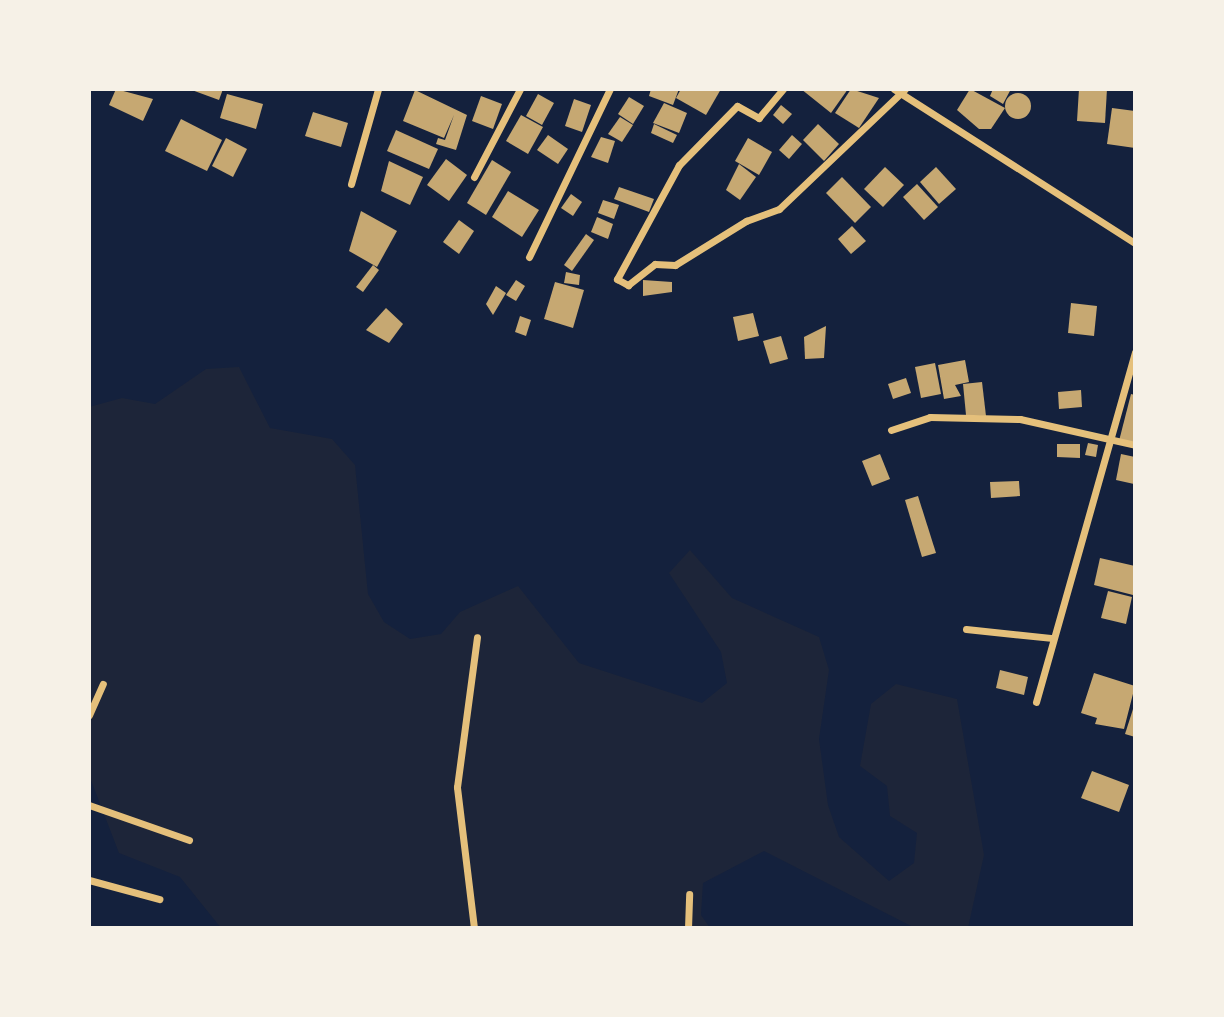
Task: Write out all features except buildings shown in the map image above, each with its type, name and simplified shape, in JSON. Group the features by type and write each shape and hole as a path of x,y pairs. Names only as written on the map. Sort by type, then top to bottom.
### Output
{"street":[{"path":"351,184 378,89"},
{"path":"474,177 520,89"},
{"path":"529,257 610,89"},
{"path":"783,89 759,118 737,106 679,164 617,279 628,285 655,264 675,265 746,221 779,209 903,93"},
{"path":"894,89 1135,243"},
{"path":"1036,702 1051,638 1135,352"},
{"path":"891,430 930,417 1020,419 1110,442 1135,445"},
{"path":"966,629 1051,638"},
{"path":"474,928 457,787 477,637"},
{"path":"89,715 103,684"},
{"path":"89,804 189,841"},
{"path":"89,880 159,899"},
{"path":"688,928 689,894"}],"shaded area":[{"path":"239,367 270,428 332,439 355,465 368,594 384,622 410,639 441,634 460,612 518,586 579,663 702,703 727,683 721,652 669,573 690,550 732,598 819,637 829,670 819,739 828,805 839,837 889,881 914,863 917,833 890,816 887,786 860,766 871,704 896,684 957,699 984,855 968,928 915,928 764,851 703,883 701,915 710,928 221,928 180,877 119,853 89,775 89,407 122,398 155,404 206,369"}]}
